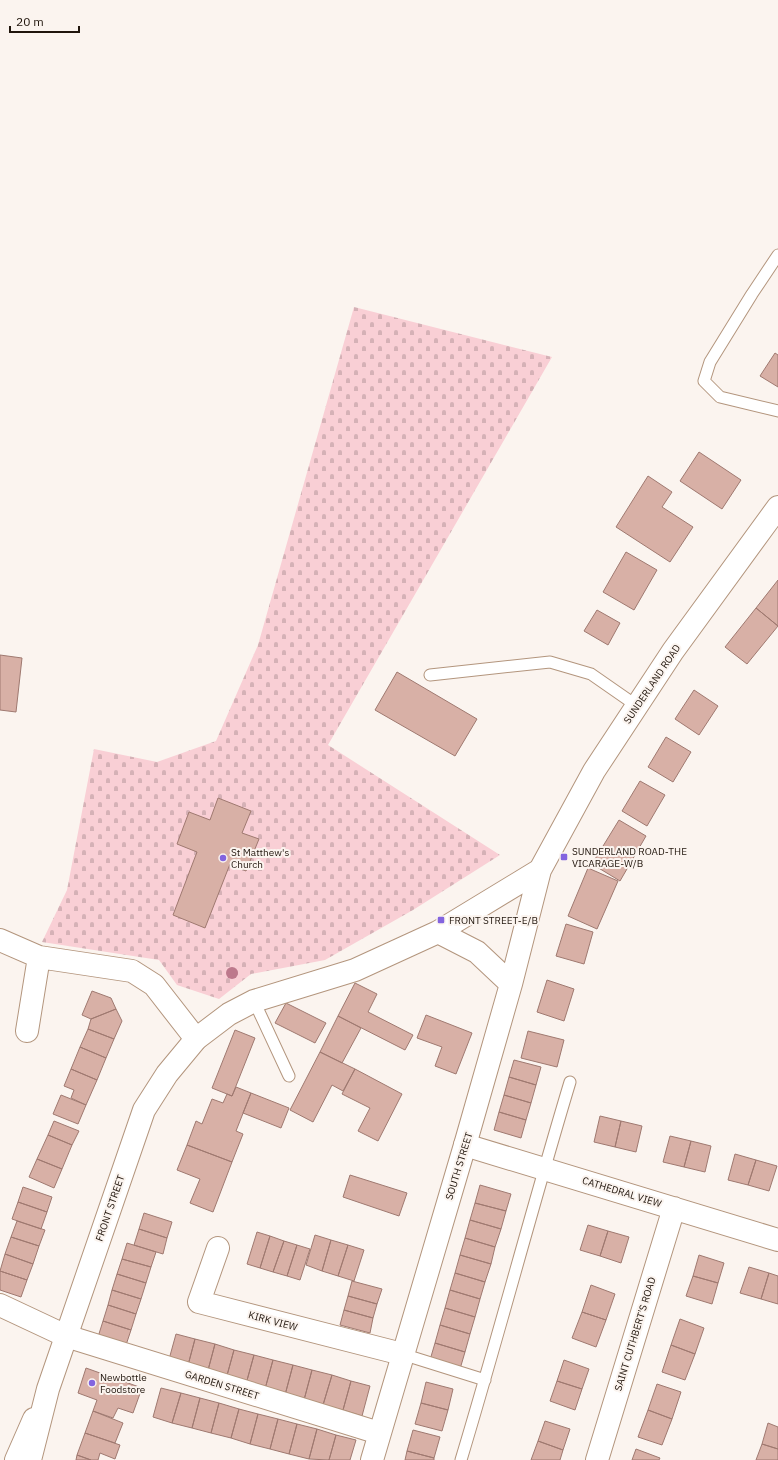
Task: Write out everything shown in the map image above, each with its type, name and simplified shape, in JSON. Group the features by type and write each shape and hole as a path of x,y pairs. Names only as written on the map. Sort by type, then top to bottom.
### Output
{"street":[{"name":"SUNDERLAND ROAD","path":"540,870 594,771 673,651 778,506"},
{"name":"FRONT STREET","path":"30,1460 48,1389 144,1110 167,1074 196,1039 229,1014 254,1001 355,970 438,932 540,870"},
{"name":"SOUTH STREET","path":"372,1460 511,984 540,870"},
{"path":"438,932 477,952 511,984"},
{"path":"0,940 39,956 132,971 154,985 196,1039"},
{"path":"27,1031 39,956"},
{"name":"CATHEDRAL VIEW","path":"465,1144 778,1240"},
{"name":"SAINT CUTHBERT'S ROAD","path":"597,1460 674,1208"},
{"name":"KIRK VIEW","path":"218,1248 198,1302 402,1354"},
{"name":"GARDEN STREET","path":"0,1305 66,1336 379,1434"},
{"name":"FRONT STREET","path":"16,1460 48,1389"}],"lane":[{"path":"778,255 710,362 704,381 720,397 778,411"},
{"path":"430,675 550,662 591,674 637,706"},
{"path":"254,1001 289,1076"},
{"path":"461,1460 570,1082"},
{"path":"402,1354 485,1380"}],"green space":[{"path":"354,307 552,357 328,745 500,855 413,910 325,960 251,974 219,999 177,985 159,960 42,942 67,890 94,749 157,762 216,741 258,645"}],"building":[{"path":"775,353 778,355 778,387 760,376"},
{"path":"699,452 741,480 722,509 680,481"},
{"path":"648,476 672,492 662,507 693,527 670,562 616,527"},
{"path":"626,552 657,570 634,610 603,592"},
{"path":"778,580 778,626 756,608"},
{"path":"756,608 778,626 747,664 725,647"},
{"path":"597,610 620,623 608,645 584,631"},
{"path":"0,655 22,658 16,712 0,710"},
{"path":"397,672 477,719 455,756 375,710"},
{"path":"694,690 718,706 699,735 675,719"},
{"path":"666,737 691,752 673,782 648,767"},
{"path":"640,781 665,795 647,826 622,811"},
{"name":"St Matthew's Church","path":"218,798 251,811 242,833 259,839 246,871 230,864 205,928 173,915 197,852 177,844 189,812 210,820"},
{"path":"619,820 646,836 620,881 592,864"},
{"path":"588,868 618,881 597,929 568,916"},
{"path":"566,924 593,932 584,964 556,956"},
{"path":"547,980 574,989 564,1021 537,1012"},
{"path":"355,983 377,994 368,1012 413,1035 405,1050 338,1016"},
{"path":"92,991 111,998 116,1009 91,1019 82,1015"},
{"path":"286,1003 326,1023 315,1043 275,1023"},
{"path":"116,1009 122,1021 114,1039 88,1029 91,1019"},
{"path":"426,1015 472,1033 456,1074 435,1066 442,1047 417,1038"},
{"path":"338,1016 361,1028 342,1063 320,1052"},
{"path":"88,1029 114,1039 106,1058 80,1047"},
{"path":"235,1030 255,1038 232,1096 212,1088"},
{"path":"528,1031 564,1040 557,1067 521,1058"},
{"path":"80,1047 106,1058 97,1080 71,1069"},
{"path":"320,1052 355,1069 343,1091 332,1085 313,1122 290,1110"},
{"path":"514,1060 541,1067 536,1085 509,1077"},
{"path":"71,1069 97,1080 86,1105 71,1098 74,1090 64,1086"},
{"path":"355,1069 402,1094 378,1141 358,1131 370,1108 342,1094"},
{"path":"509,1077 536,1085 531,1103 504,1095"},
{"path":"236,1087 251,1093 236,1131 243,1134 232,1162 187,1145 196,1121 202,1124 212,1099 223,1103 227,1094 232,1096"},
{"path":"251,1093 289,1108 281,1128 243,1113"},
{"path":"61,1095 86,1105 78,1124 53,1114"},
{"path":"504,1095 531,1103 526,1120 499,1112"},
{"path":"499,1112 526,1120 521,1138 494,1130"},
{"path":"600,1116 621,1121 615,1147 594,1142"},
{"path":"54,1121 79,1131 72,1145 48,1135"},
{"path":"621,1121 642,1126 636,1152 615,1147"},
{"path":"48,1135 72,1145 62,1169 37,1159"},
{"path":"670,1136 691,1141 684,1167 663,1162"},
{"path":"691,1141 711,1146 705,1172 684,1167"},
{"path":"187,1145 232,1162 213,1212 190,1203 200,1179 177,1170"},
{"path":"735,1154 756,1160 748,1185 728,1180"},
{"path":"37,1159 62,1169 54,1188 29,1177"},
{"path":"756,1160 777,1166 769,1191 748,1185"},
{"path":"350,1175 407,1193 399,1216 343,1197"},
{"path":"480,1185 511,1194 506,1211 475,1203"},
{"path":"23,1187 52,1197 47,1212 18,1202"},
{"path":"18,1202 47,1212 41,1229 12,1219"},
{"path":"475,1203 506,1211 501,1229 470,1220"},
{"path":"144,1213 172,1222 167,1238 139,1229"},
{"path":"470,1220 501,1229 495,1247 465,1238"},
{"path":"17,1221 45,1230 39,1246 11,1237"},
{"path":"588,1225 608,1231 600,1256 580,1250"},
{"path":"139,1229 167,1238 163,1254 134,1245"},
{"path":"608,1231 629,1237 621,1263 600,1256"},
{"path":"257,1232 270,1236 260,1268 247,1264"},
{"path":"315,1235 331,1240 322,1271 306,1265"},
{"path":"270,1236 284,1241 273,1272 260,1268"},
{"path":"11,1237 39,1246 33,1264 5,1254"},
{"path":"465,1238 495,1247 491,1264 460,1255"},
{"path":"331,1240 348,1245 338,1276 322,1271"},
{"path":"284,1241 297,1245 287,1276 273,1272"},
{"path":"127,1243 156,1252 151,1267 122,1259"},
{"path":"297,1245 310,1249 300,1280 287,1276"},
{"path":"348,1245 364,1250 354,1281 338,1276"},
{"path":"5,1254 33,1264 27,1280 0,1271"},
{"path":"460,1255 491,1264 485,1282 455,1273"},
{"path":"699,1255 724,1263 718,1283 693,1276"},
{"path":"122,1259 151,1267 146,1283 117,1274"},
{"path":"749,1267 769,1273 761,1299 740,1293"},
{"path":"0,1271 27,1280 21,1297 0,1290"},
{"path":"455,1273 485,1282 480,1299 450,1290"},
{"path":"769,1273 778,1276 778,1304 761,1299"},
{"path":"117,1274 146,1283 141,1299 112,1290"},
{"path":"693,1276 718,1283 712,1304 686,1296"},
{"path":"352,1281 382,1289 377,1304 348,1296"},
{"path":"591,1285 615,1294 606,1320 582,1312"},
{"path":"112,1290 141,1299 136,1314 108,1305"},
{"path":"450,1290 480,1299 475,1317 445,1308"},
{"path":"348,1296 377,1304 373,1318 344,1310"},
{"path":"108,1305 136,1314 131,1330 103,1321"},
{"path":"445,1308 475,1317 470,1334 440,1325"},
{"path":"344,1310 373,1318 370,1333 340,1325"},
{"path":"582,1312 606,1320 596,1347 572,1338"},
{"path":"680,1319 704,1328 695,1354 671,1345"},
{"path":"103,1321 131,1330 126,1345 98,1337"},
{"path":"440,1325 470,1334 465,1352 435,1343"},
{"path":"176,1334 195,1339 187,1369 168,1363"},
{"path":"195,1339 215,1344 207,1374 187,1369"},
{"path":"435,1343 465,1352 460,1369 430,1360"},
{"path":"215,1344 234,1350 226,1379 207,1374"},
{"path":"671,1345 695,1354 685,1380 662,1372"},
{"path":"234,1350 254,1355 246,1384 226,1379"},
{"path":"254,1355 273,1360 265,1389 246,1384"},
{"path":"273,1360 293,1365 285,1395 265,1389"},
{"path":"564,1360 589,1369 582,1389 557,1381"},
{"path":"293,1365 312,1370 304,1400 285,1395"},
{"path":"86,1368 142,1388 133,1413 118,1408 113,1418 93,1411 97,1400 78,1393"},
{"path":"312,1370 332,1375 323,1405 304,1400"},
{"path":"332,1375 351,1381 343,1410 323,1405"},
{"path":"351,1381 370,1386 362,1416 343,1410"},
{"path":"557,1381 582,1389 575,1410 550,1401"},
{"path":"426,1382 453,1389 448,1410 421,1403"},
{"path":"657,1384 681,1392 672,1419 648,1410"},
{"path":"161,1388 181,1393 172,1423 153,1417"},
{"path":"181,1393 200,1398 192,1428 172,1423"},
{"path":"200,1398 219,1403 211,1433 192,1428"},
{"path":"219,1403 239,1409 231,1438 211,1433"},
{"path":"421,1403 448,1410 442,1431 415,1424"},
{"path":"239,1409 258,1414 250,1444 231,1438"},
{"path":"648,1410 672,1419 662,1445 638,1437"},
{"path":"93,1411 123,1423 115,1443 85,1433"},
{"path":"258,1414 278,1419 270,1449 250,1444"},
{"path":"278,1419 297,1424 289,1454 270,1449"},
{"path":"545,1421 570,1429 563,1450 538,1441"},
{"path":"768,1423 778,1427 778,1449 762,1444"},
{"path":"297,1424 317,1429 309,1459 289,1454"},
{"path":"317,1429 336,1435 329,1460 309,1459"},
{"path":"413,1430 440,1437 434,1458 407,1451"},
{"path":"85,1433 120,1445 115,1459 100,1453 98,1460 91,1460 77,1455"},
{"path":"336,1435 356,1440 350,1460 329,1460"},
{"path":"538,1441 563,1450 560,1460 531,1460"},
{"path":"762,1444 778,1449 778,1460 756,1460"},
{"path":"636,1449 660,1458 659,1460 632,1460"},
{"path":"407,1451 434,1458 434,1460 405,1460"},
{"path":"77,1455 91,1460 76,1460"}],"place":[{"name":"SUNDERLAND ROAD-THE VICARAGE-W/B","path":"564,857"},
{"name":"St Matthew's Church","path":"223,858"},
{"name":"FRONT STREET-E/B","path":"441,920"},
{"name":"Newbottle Foodstore","path":"92,1383"}]}
